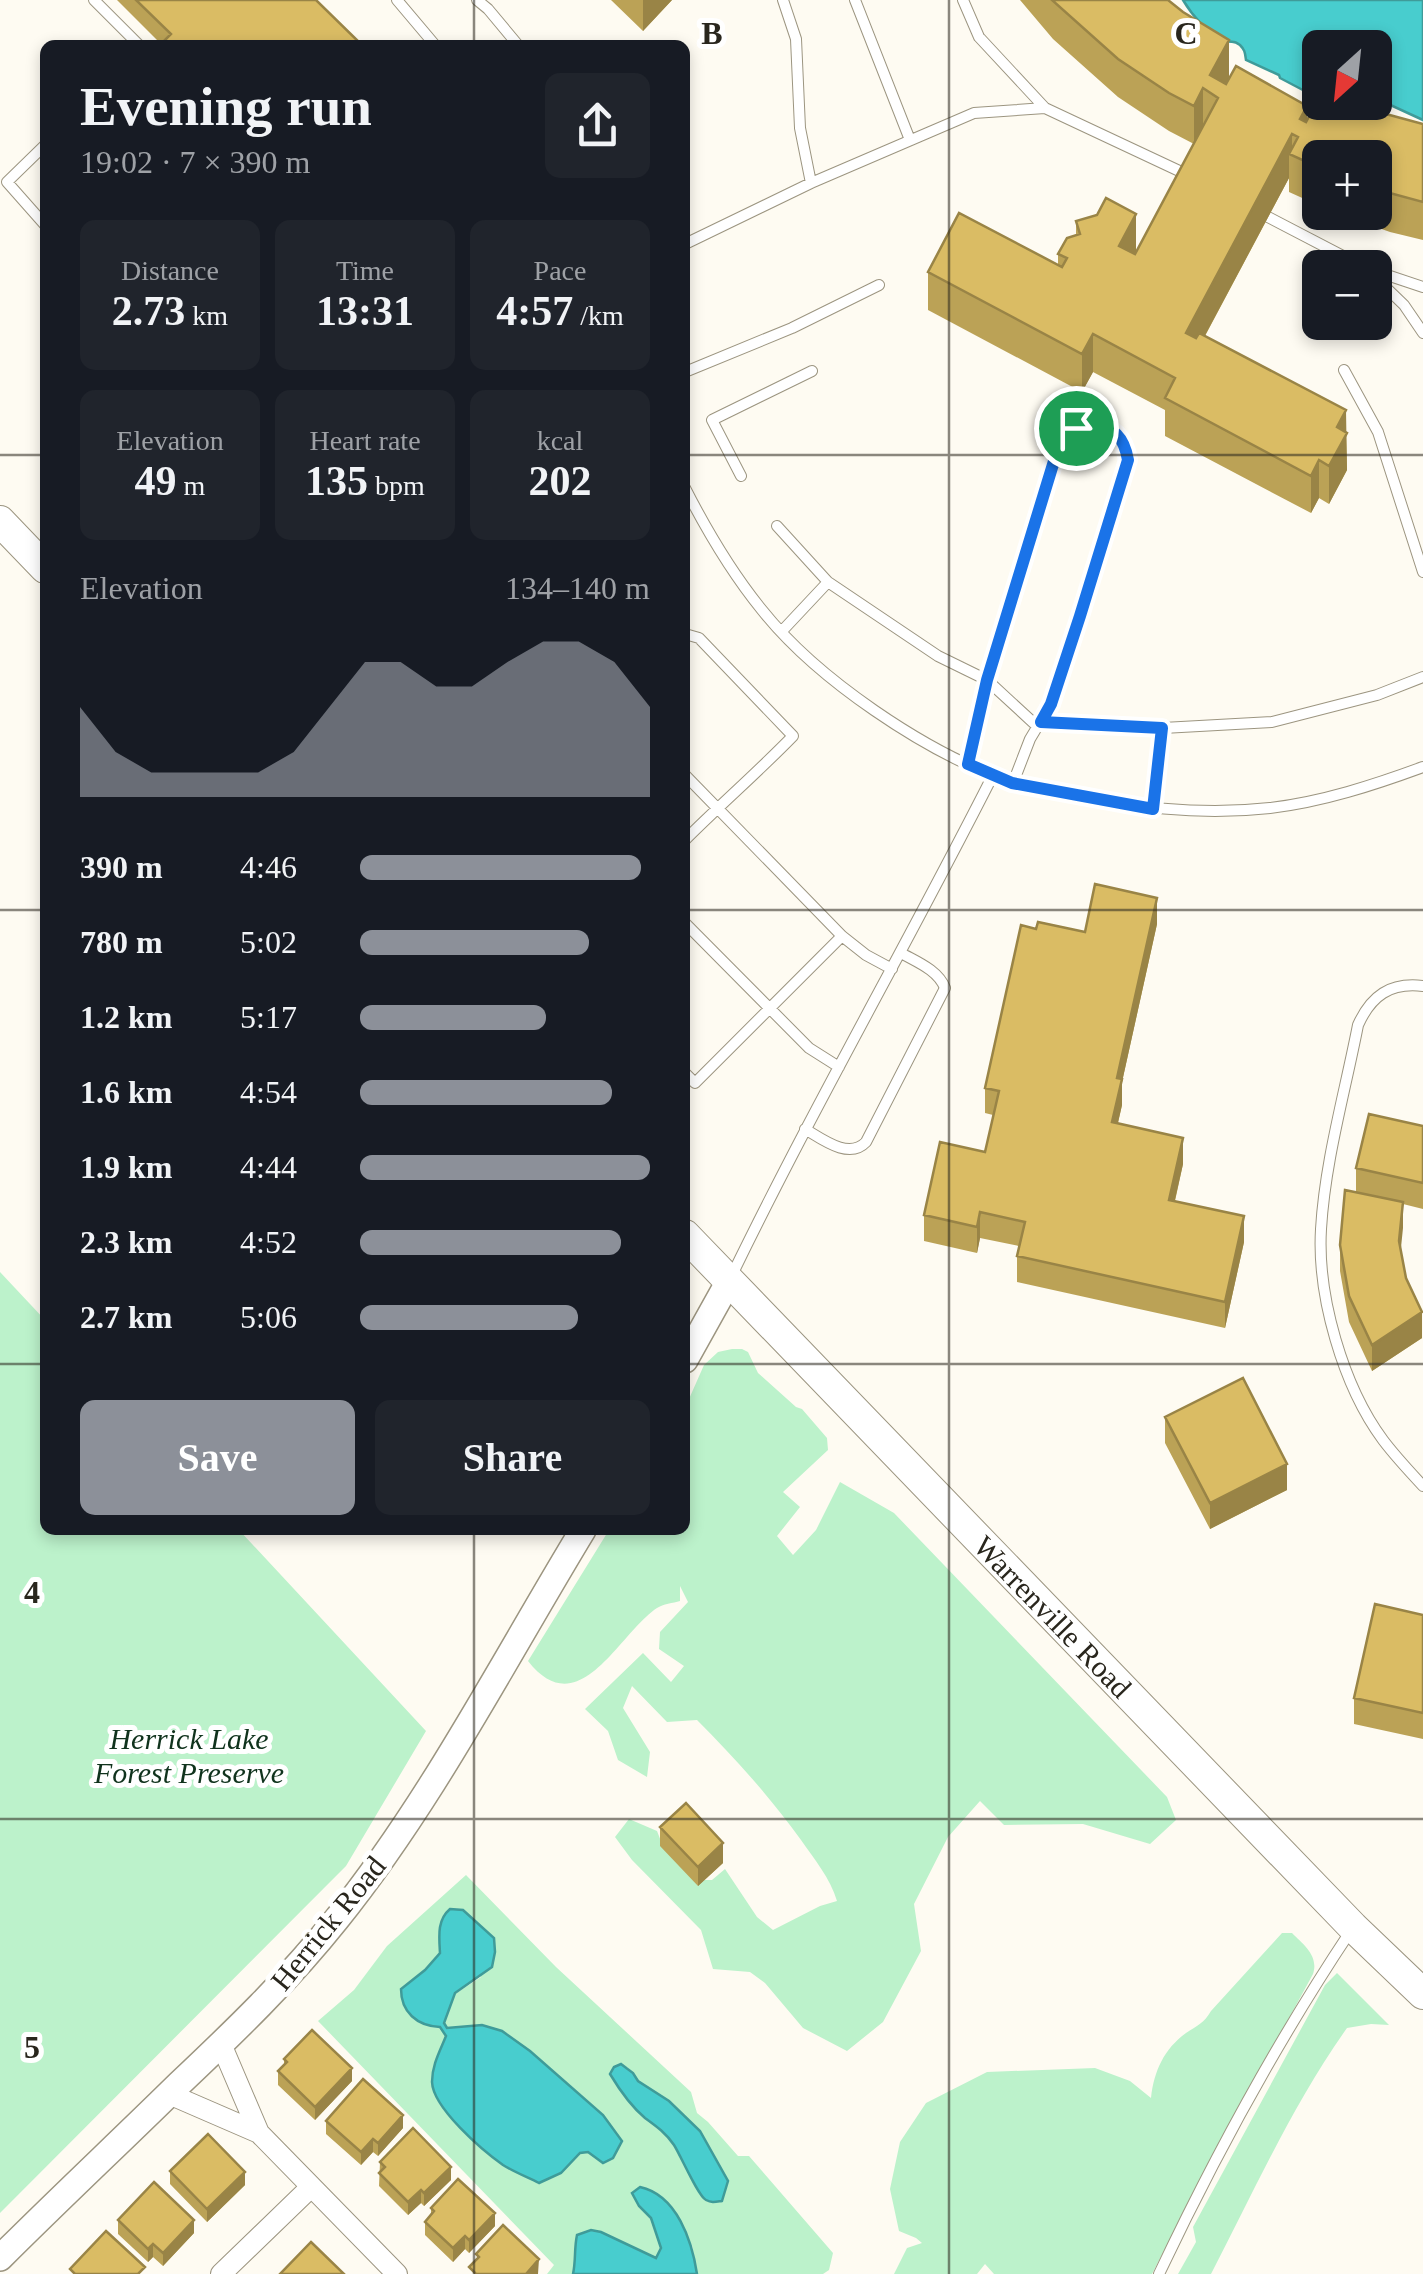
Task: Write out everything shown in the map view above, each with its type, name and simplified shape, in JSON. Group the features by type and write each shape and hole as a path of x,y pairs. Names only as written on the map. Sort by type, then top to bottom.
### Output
{"main road":[{"path":"0,521 40,563"},
{"name":"Warrenville Road","path":"690,1240 1353,1927 1423,1994"}],"street":[{"path":"690,1351 729,1281"},
{"name":"Herrick Road","path":"0,2258 221,2044 332,1924 386,1852 447,1757 579,1535"},
{"path":"221,2044 258,2133"},
{"path":"169,2094 258,2133 397,2274"},
{"path":"222,2274 311,2187"}],"lane":[{"path":"94,0 134,40"},
{"path":"399,0 432,40"},
{"path":"477,0 514,40"},
{"path":"783,0 796,39 800,128 811,183"},
{"path":"855,0 910,140"},
{"path":"963,0 979,37 1045,108 1195,179"},
{"path":"690,242 811,183 974,113 1045,108"},
{"path":"40,150 7,182 40,220"},
{"path":"1268,217 1331,250"},
{"path":"1392,279 1423,287"},
{"path":"690,370 792,328 879,285"},
{"path":"1392,292 1423,333"},
{"path":"1344,370 1378,432 1418,542 1423,572"},
{"path":"741,476 712,420 812,371"},
{"path":"968,764 987,680 1058,448 1076,428 1091,423 1105,426 1118,434 1125,446 1125,474 1051,704 1012,783"},
{"path":"690,497 725,560 764,613 850,693 906,730 1012,783 1179,812 1270,808 1366,787 1423,767"},
{"path":"777,526 828,582 938,656 987,680 1039,724 1162,728 1272,722 1378,695 1423,677"},
{"path":"782,631 828,582"},
{"path":"690,635 699,638 794,736 690,835"},
{"path":"1153,809 1162,728"},
{"path":"729,1281 993,775"},
{"path":"690,780 842,936 892,969"},
{"path":"690,928 809,1048 839,1068"},
{"path":"690,1078 695,1083 842,936"},
{"path":"806,1130 840,1148 852,1150 866,1142 945,988 935,973 901,953"},
{"path":"1423,986 1404,985 1382,993 1369,1004 1358,1026 1326,1184 1321,1234 1328,1306 1345,1369 1380,1437 1423,1486"},
{"path":"1158,2274 1291,2023 1353,1927"}],"green space":[{"name":"Herrick Lake Forest Preserve","path":"0,1272 40,1315 40,1535 244,1535 426,1731 346,1866 0,2213"},
{"path":"718,1352 748,1352 758,1373 802,1409 827,1438 828,1450 783,1492 800,1507 777,1536 793,1555 816,1530 840,1482 894,1513 1167,1797 1176,1820 1150,1844 1083,1824 1004,1825 980,1801 948,1837 914,1904 921,1951 883,2022 847,2051 803,2028 765,1983 750,1972 713,1969 701,1930 632,1860 615,1837 629,1819 657,1831 664,1849 697,1880 712,1880 725,1869 757,1917 773,1930 837,1901 822,1869 789,1824 697,1720 667,1722 632,1686 623,1708 650,1752 647,1777 618,1760 608,1731 585,1709 643,1653 671,1682 684,1666 659,1649 660,1632 688,1602 680,1586 680,1601 657,1608 581,1679 564,1684 547,1678 528,1661 606,1535 690,1535 690,1397 704,1365"},
{"path":"466,1875 556,1967 691,2092 697,2113 738,2156 749,2156 833,2253 829,2270 823,2274 697,2274 692,2245 639,2206 651,2218 661,2248 656,2259 591,2230 576,2258 573,2274 547,2274 554,2265 318,2021 354,1990 387,1946","holes":["439,1933 481,1977 455,1994 444,2023 447,2029 482,2025 502,2031 603,2163 588,2152 581,2153 561,2173 504,2166 438,2102 435,2061 446,2036 401,1989 441,1952","627,2067 633,2073 710,2202 699,2192 668,2137 642,2115 616,2084"]},
{"path":"1282,1933 1292,1933 1309,1951 1314,1962 1313,1974 1152,2274 994,2274 985,2264 977,2274 894,2274 907,2248 922,2243 899,2231 890,2189 900,2142 926,2103 987,2072 1095,2068 1130,2081 1151,2098 1166,2053 1203,2021"},
{"path":"1337,1973 1389,2025 1347,2028 1292,2117 1211,2274 1178,2274 1196,2242 1193,2227 1325,1985"}],"water":[{"path":"1183,0 1423,0 1423,120 1392,106 1392,30 1302,30 1302,90 1246,60 1240,45 1212,33"},
{"path":"450,1909 463,1910 494,1938 495,1952 492,1967 455,1993 444,2023 447,2028 482,2025 502,2031 530,2051 603,2115 622,2141 613,2158 603,2163 588,2152 580,2153 561,2173 539,2183 494,2158 460,2128 441,2104 432,2076 446,2036 440,2027 424,2024 407,2011 401,1989 440,1953 441,1923"},
{"path":"621,2064 700,2131 728,2181 722,2201 710,2202 703,2197 671,2141 622,2092 610,2074"},
{"path":"640,2187 664,2199 681,2221 697,2274 573,2274 577,2235 591,2230 656,2258 661,2248 651,2218 632,2193"}],"building":[{"path":"136,0 316,0 357,40 165,40 171,34"},
{"path":"1052,0 1168,0 1229,40 1210,75 1226,84 1236,66 1302,103 1300,119 1306,122 1392,120 1392,116 1423,124 1423,202 1392,194 1392,140 1302,140 1302,160 1289,154 1298,137 1292,134 1186,333 1196,338 1199,333 1346,410 1337,427 1347,433 1329,466 1319,460 1311,476 1165,398 1175,378 1093,334 1082,354 928,272 959,213 1062,267 1067,258 1058,254 1067,238 1080,234 1076,221 1097,215 1106,198 1136,214 1119,246 1135,254 1218,98 1203,88 1194,106 1118,59"},
{"path":"1095,884 1157,898 1117,1078 1122,1079 1112,1122 1183,1138 1169,1200 1244,1216 1225,1302 1017,1256 1025,1222 980,1212 977,1227 924,1215 940,1142 985,1152 999,1091 985,1088 1021,925 1036,929 1038,922 1085,932"},
{"path":"1369,1114 1423,1126 1423,1183 1356,1168"},
{"path":"1345,1190 1403,1202 1399,1241 1406,1278 1422,1312 1372,1345 1349,1296 1340,1245"},
{"path":"1243,1378 1287,1464 1210,1503 1165,1417"},
{"path":"1375,1604 1423,1615 1423,1713 1354,1698"},
{"path":"686,1803 723,1843 698,1867 660,1827"},
{"path":"312,2030 352,2068 315,2107 278,2071 287,2062 284,2059"},
{"path":"363,2079 403,2115 378,2143 373,2139 361,2152 326,2121"},
{"path":"413,2128 451,2167 424,2193 421,2190 408,2202 379,2173 385,2167 380,2162"},
{"path":"208,2134 245,2172 207,2209 170,2171"},
{"path":"458,2179 495,2213 469,2240 465,2236 453,2248 425,2222 434,2211 431,2208"},
{"path":"154,2182 194,2220 163,2253 153,2244 148,2249 118,2220"},
{"path":"503,2225 539,2259 526,2274 476,2274 469,2267 479,2257 476,2254"},
{"path":"106,2231 145,2267 138,2274 75,2274 70,2269"},
{"path":"311,2242 344,2274 280,2274"}],"route":[{"path":"1091,423 1118,434 1128,460 1051,704 1041,722 1162,728 1153,809 1012,783 968,764 987,680 1058,448 1076,428 1091,423"}]}
